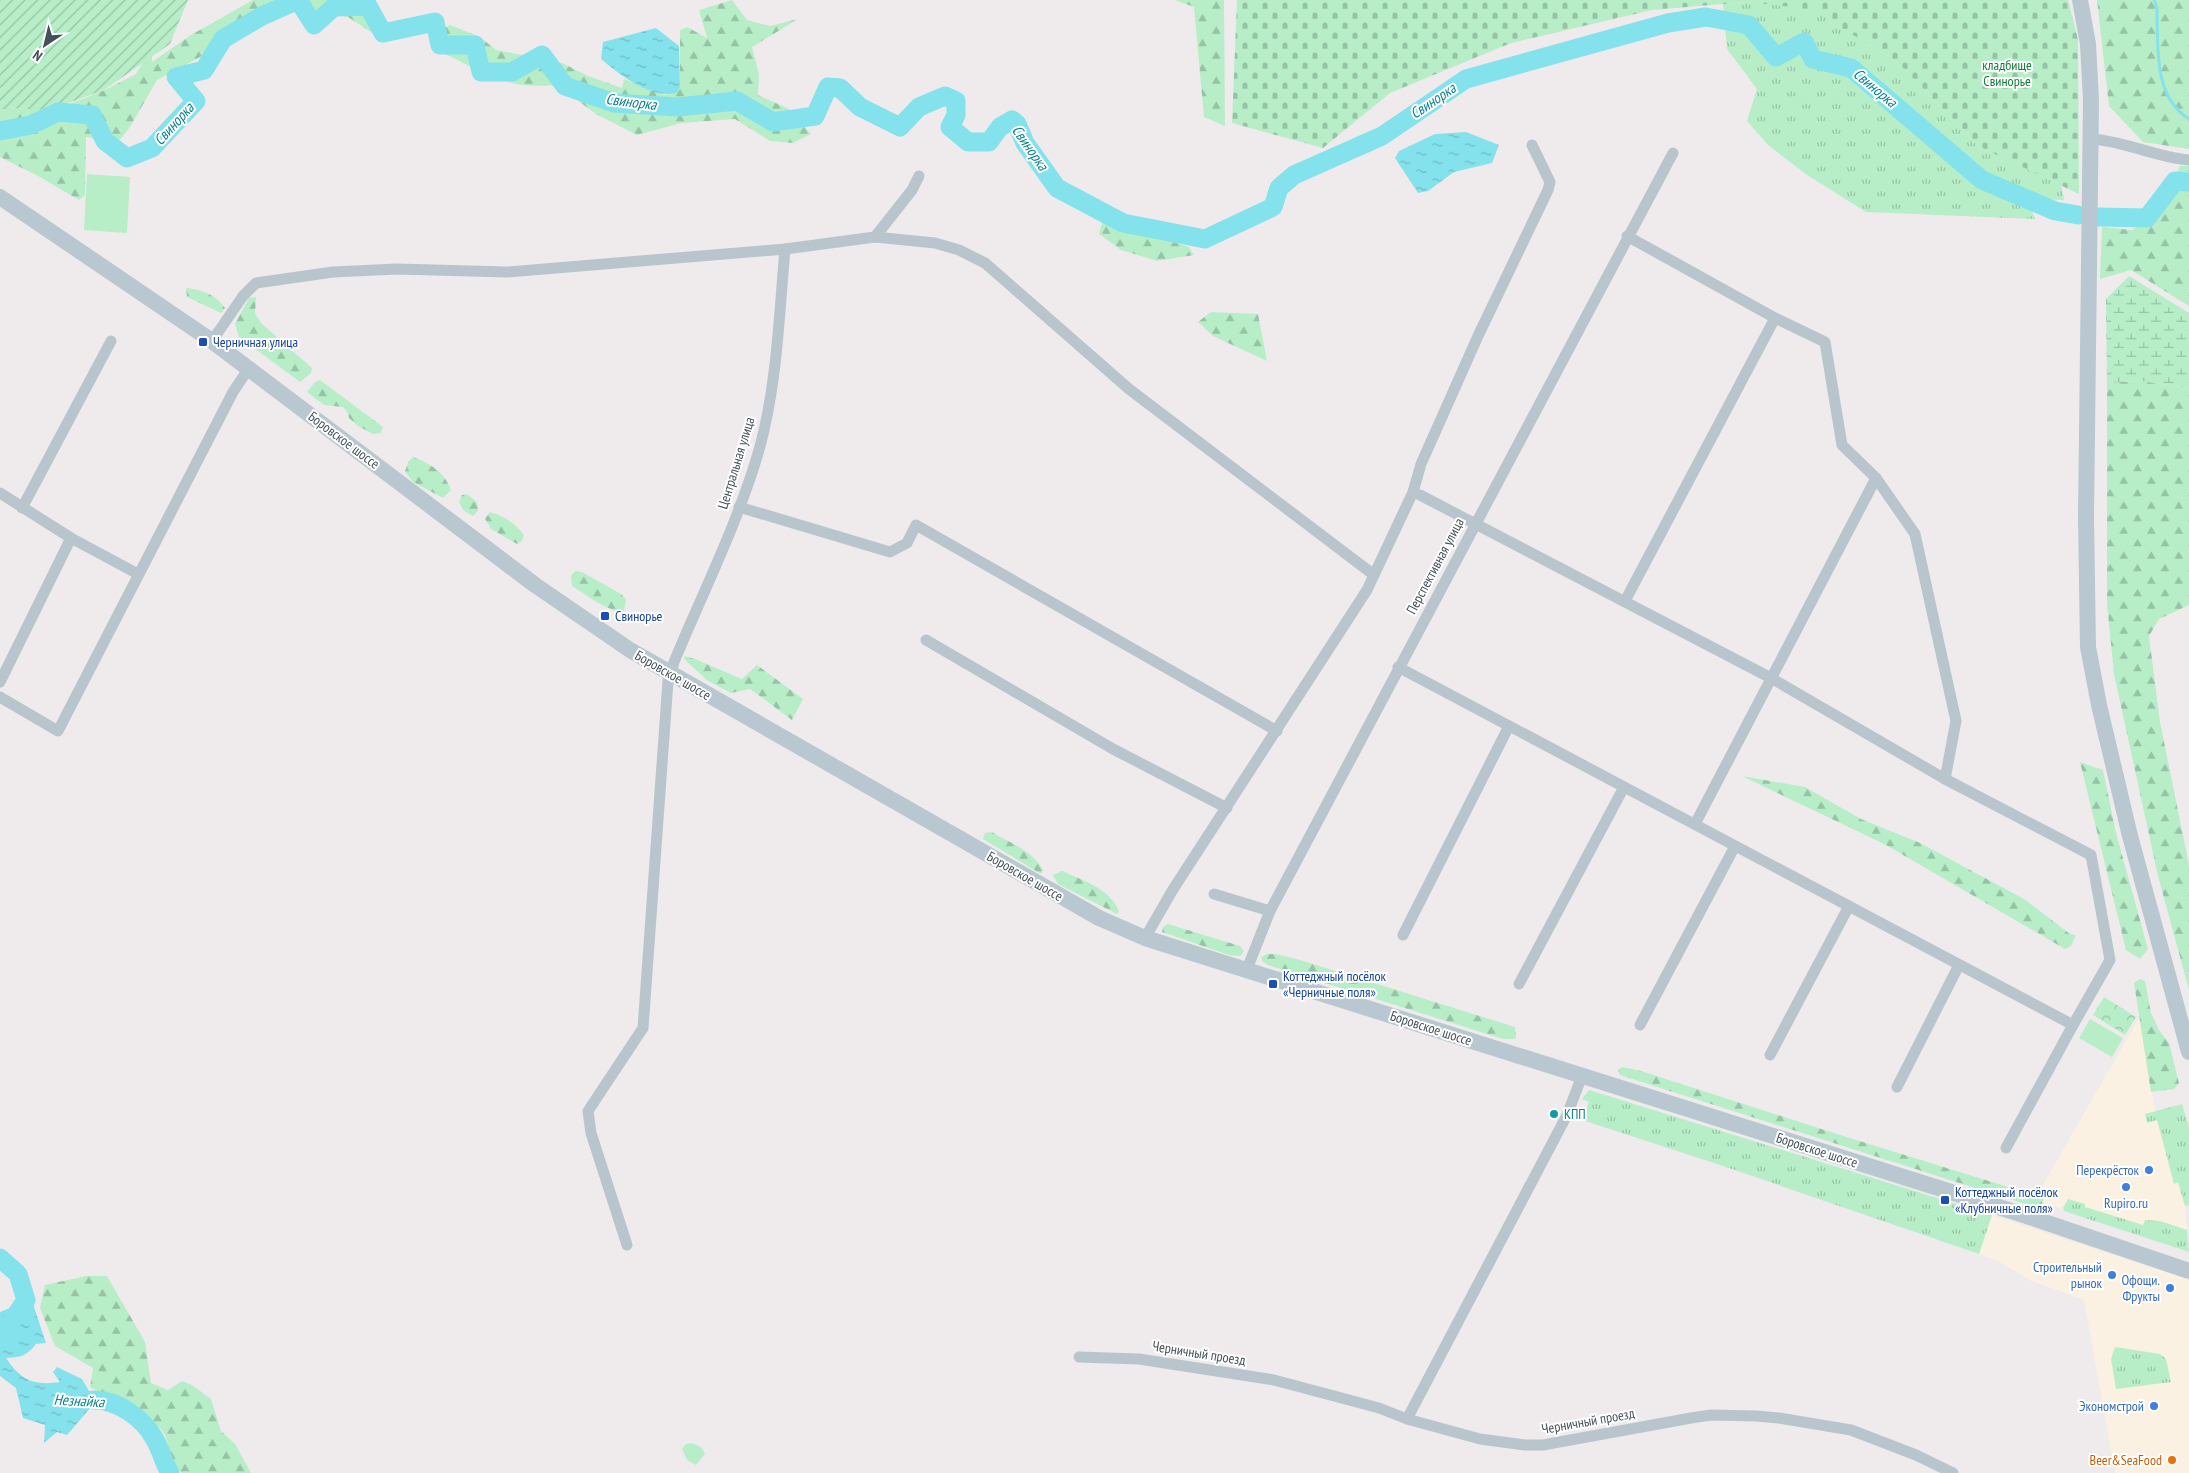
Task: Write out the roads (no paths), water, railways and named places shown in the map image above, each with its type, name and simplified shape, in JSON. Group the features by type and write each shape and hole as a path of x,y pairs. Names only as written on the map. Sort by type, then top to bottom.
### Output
{"main road":[{"path":"2080,0 2089,60 2091,139 2086,517 2088,647 2099,705 2130,836 2189,1052"},
{"name":"Боровское шоссе","path":"0,197 212,341 535,586 630,650 1088,912 1145,938 2024,1216 2189,1271"}],"street":[{"path":"2091,139 2120,143 2166,156 2189,160"},
{"path":"1145,938 1172,891 1367,590 1413,492 1421,464 1478,336 1548,190 1550,182 1532,144"},
{"name":"Перспективная улица","path":"1247,969 1270,911 1398,666 1672,153"},
{"path":"875,237 912,190 919,176"},
{"path":"1627,236 1775,318 1825,342 1842,444 1876,478 1915,534 1956,721 1945,779"},
{"path":"212,341 242,296 256,284 333,272 398,269 507,272 785,250 875,237 935,243 959,250 985,263 1129,389 1374,575"},
{"name":"Центральная улица","path":"627,1245 591,1133 588,1111 643,1028 668,681 674,662 740,507 765,427 785,250"},
{"path":"1626,601 1775,318"},
{"path":"22,508 112,341"},
{"path":"0,697 58,731 233,392 249,368"},
{"path":"1695,824 1876,478"},
{"path":"0,493 71,538 138,574"},
{"path":"1420,495 1771,678 1945,779 2091,855 2110,960 2006,1148"},
{"path":"740,507 890,552 907,543 916,525 1277,731"},
{"path":"0,682 71,538"},
{"path":"926,640 1114,749 1227,808"},
{"path":"1398,666 2073,1025"},
{"path":"1403,935 1509,726"},
{"path":"1519,984 1624,787"},
{"path":"1640,1026 1735,846"},
{"path":"1214,894 1270,911"},
{"path":"1770,1055 1849,906"},
{"path":"1897,1087 1959,965"},
{"path":"1407,1419 1567,1115 1582,1076"},
{"name":"Черничный проезд","path":"1079,1357 1139,1359 1274,1380 1379,1408 1407,1419 1480,1439 1525,1445 1543,1445 1711,1415 1779,1418 1851,1430 1916,1455 1953,1473"}],"water":[{"path":"656,28 679,46 680,87 676,93 666,94 646,89 617,72 601,59 603,42"},
{"path":"1466,132 1499,145 1492,163 1454,172 1428,191 1418,193 1395,158 1399,151 1435,134"},
{"path":"24,1295 30,1295 46,1343 36,1344 23,1355 6,1358 17,1372 28,1380 35,1382 60,1382 53,1372 57,1367 82,1379 89,1391 101,1393 119,1403 116,1409 92,1406 67,1435 57,1432 44,1443 45,1425 23,1418 16,1388 0,1376 0,1312 17,1305"}],"waterway":[{"name":"Свинорка","path":"0,131 31,125 58,112 92,115 105,141 127,158 152,148 196,101 176,77 204,70 223,39 262,16 298,0 314,25 334,7 368,6 383,33 435,22 440,45 475,45 481,72 512,72 542,55 565,86 614,103 678,107 737,101 773,122 815,116 828,87 840,88 860,107 900,127 919,107 945,96 956,101 956,115 950,127 968,142 989,142 1000,127 1012,120 1017,124 1025,143 1057,188 1123,223 1205,239 1273,207 1279,188 1294,175 1382,136 1466,79 1668,23 1706,17 1749,25 1776,57 1804,42 1813,59 1851,68 1982,180 2055,211 2078,215"},
{"path":"2154,0 2157,8 2158,54 2163,84 2169,98 2177,109 2189,119"},
{"name":"Свинорка","path":"2098,217 2147,218 2175,181 2189,182"},
{"name":"Незнайка","path":"0,1258 18,1274 26,1300 0,1339"},
{"name":"Незнайка","path":"94,1400 120,1406 143,1423 156,1442 170,1473"}],"place":[{"name":"Черничная улица","path":"203,342"},
{"name":"Свинорье","path":"605,616"},
{"name":"Коттеджный посёлок «Черничные поля»","path":"1273,984"},
{"name":"КПП","path":"1554,1114"},
{"name":"Перекрёсток","path":"2149,1170"},
{"name":"Rupiro.ru","path":"2126,1187"},
{"name":"Коттеджный посёлок «Клубничные поля»","path":"1945,1200"},
{"name":"Строительный рынок","path":"2112,1275"},
{"name":"Офощи. Фрукты","path":"2170,1288"},
{"name":"Экономстрой","path":"2154,1406"},
{"name":"Beer&SeaFood","path":"2172,1460"}],"park label":[{"name":"кладбище Свинорье","path":"2007,74"}]}
